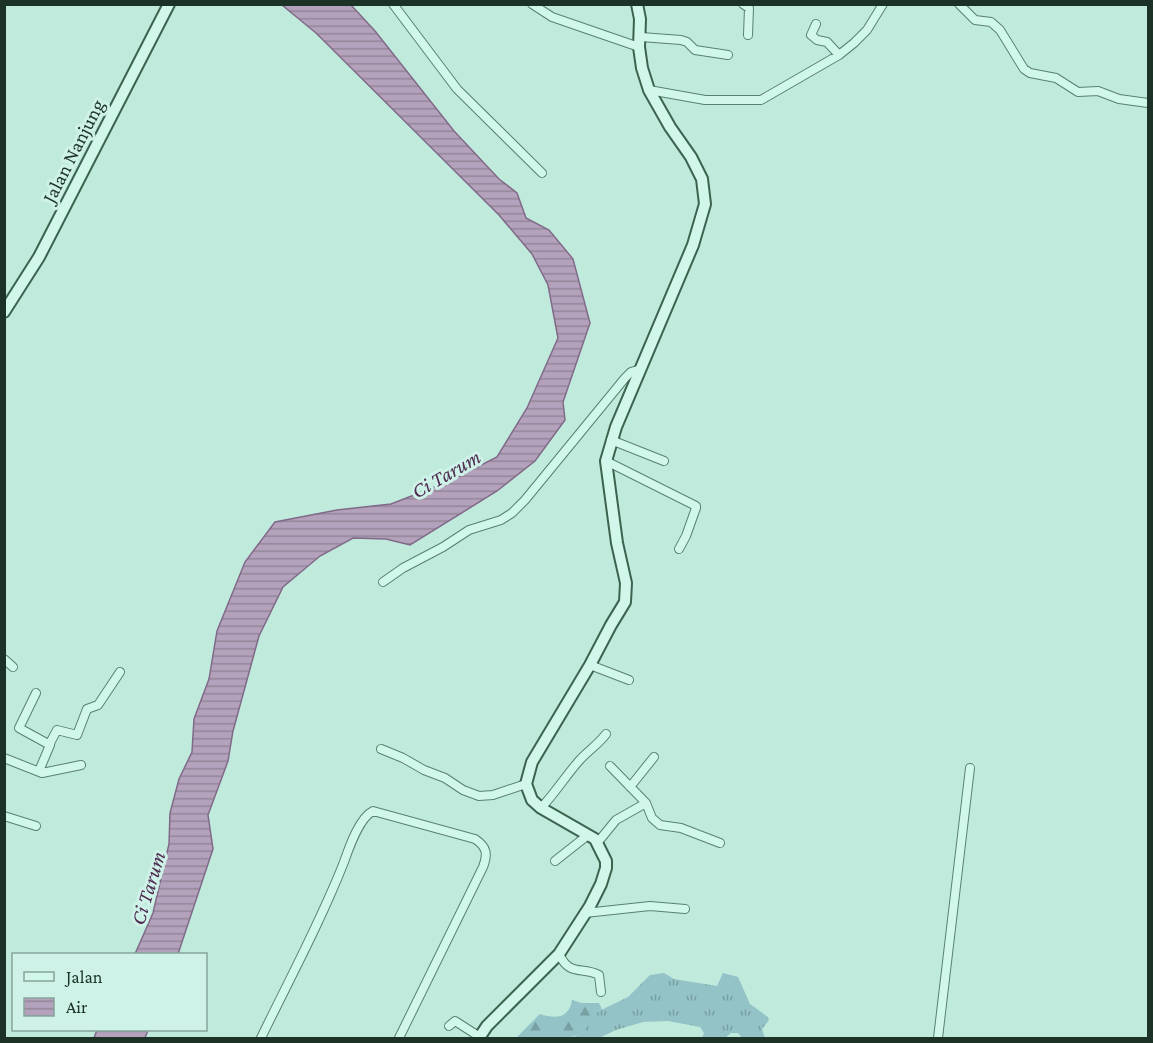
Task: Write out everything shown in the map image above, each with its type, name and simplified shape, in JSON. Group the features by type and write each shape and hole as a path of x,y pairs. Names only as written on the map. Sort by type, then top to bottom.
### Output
{"street":[{"name":"Jalan Nanjung","path":"4,312 39,257 169,4"},
{"path":"393,4 457,89 542,173"},
{"path":"532,4 552,17 640,42 681,40 687,42 695,50 728,55"},
{"path":"449,1026 455,1021 479,1038 487,1026 559,954 601,884 606,868 606,861 593,839 532,800 525,784 532,762 624,605 626,583 606,474 606,461 611,440 693,245 705,204 702,179 691,157 649,90 642,68 640,19 637,4"},
{"path":"743,4 749,8 748,35"},
{"path":"649,90 705,100 756,101 839,55 867,30 884,4"},
{"path":"959,4 975,20 991,22 1000,30 1028,72 1056,78 1078,92 1098,91 1119,99 1149,103"},
{"path":"816,24 811,35 817,40 827,42 839,55"},
{"path":"383,582 402,568 443,547 469,530 501,520 512,513 625,378 631,372 641,369"},
{"path":"611,440 664,461"},
{"path":"606,461 696,506 679,549"},
{"path":"4,659 14,667"},
{"path":"590,665 629,681"},
{"path":"39,771 57,730 77,735 87,709 99,705 120,672"},
{"path":"36,693 19,728 50,743"},
{"path":"542,808 585,753 596,747 606,735"},
{"path":"381,749 445,778 463,790 478,796 493,795 525,784"},
{"path":"630,787 654,757"},
{"path":"4,758 47,772 81,765"},
{"path":"610,766 646,803 652,818 660,825 681,828 720,843"},
{"path":"938,1038 970,768"},
{"path":"555,861 593,839 616,820 646,803"},
{"path":"261,1038 332,893 354,836 368,814 373,811 476,839 484,846 487,854 483,867 399,1038"},
{"path":"4,816 36,825"},
{"path":"585,913 650,906 685,909"},
{"path":"559,954 569,969 581,972 590,971 599,975 601,992"}],"green space":[{"path":"664,973 674,979 717,986 723,973 738,977 750,1004 768,1017 769,1020 762,1029 765,1038 742,1038 738,1033 731,1033 725,1038 702,1038 704,1033 700,1027 668,1021 643,1022 599,1038 572,1038 583,1032 595,1013 628,997 650,975"},
{"path":"572,1000 582,1003 599,1003 602,1009 594,1016 585,1030 563,1039 516,1038 540,1014 556,1017 565,1014"}],"water":[{"path":"282,5 351,5 375,31 454,131 499,179 517,193 526,218 549,230 573,259 590,323 563,402 565,420 535,461 497,491 410,545 386,539 353,538 320,556 283,587 259,636 233,731 228,761 208,815 213,849 178,953 135,953 153,913 169,844 170,813 179,779 192,752 194,719 209,679 217,631 245,562 275,522 337,510 391,504 450,481 497,457 527,408 558,338 548,285 532,254 499,215 316,33"},
{"path":"97,1031 148,1031 145,1038 94,1038"}],"water label":[{"name":"Ci Tarum","path":"446,474"},
{"name":"Ci Tarum","path":"148,888"}]}
